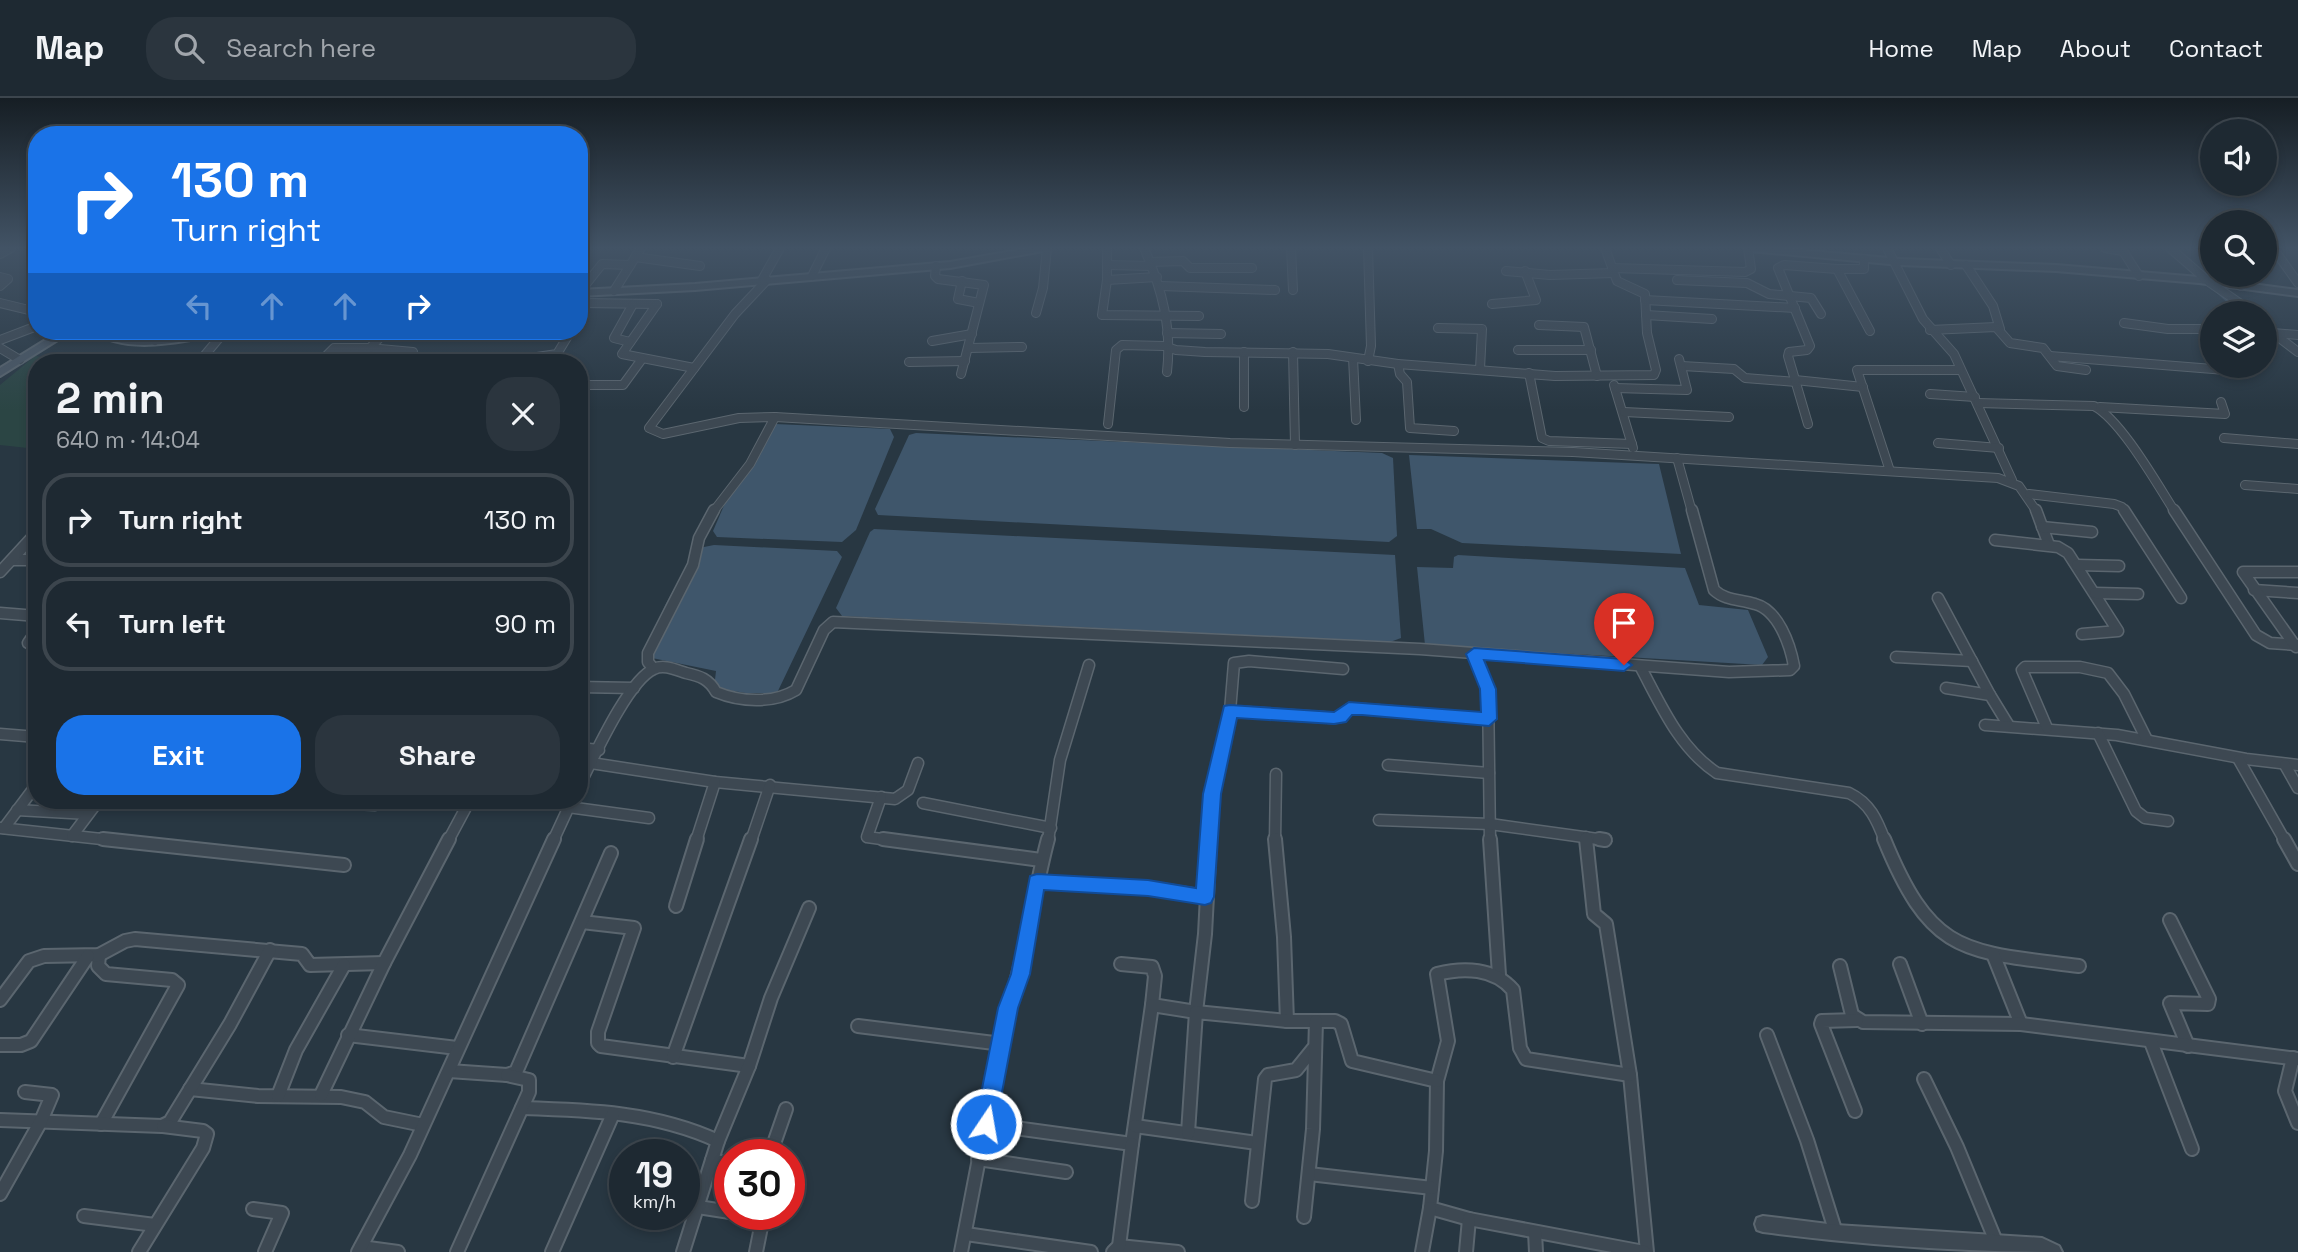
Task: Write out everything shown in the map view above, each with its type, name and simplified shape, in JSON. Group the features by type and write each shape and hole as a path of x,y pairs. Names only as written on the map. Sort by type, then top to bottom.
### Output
{"main road":[{"path":"30,354 52,340"},
{"path":"0,373 28,355"}],"street":[{"path":"624,302 657,304 622,354 694,368"},
{"path":"745,302 649,428 652,432 663,434 738,418 775,418 1295,445 1422,446 1634,455 2012,480"},
{"path":"961,374 979,303 973,302"},
{"path":"1036,313 1039,302"},
{"path":"1104,302 1102,316 1199,316"},
{"path":"1163,302 1170,347 1167,372"},
{"path":"1368,360 1371,335 1370,302"},
{"path":"1492,304 1516,302"},
{"path":"1108,424 1116,350 1127,345 1170,347 1183,351 1293,352 1398,364 1529,373 1648,376 1656,373 1645,302"},
{"path":"1680,302 1795,308"},
{"path":"1792,302 1810,346 1807,350 1789,352 1808,424"},
{"path":"1814,302 1821,314"},
{"path":"1854,302 1870,331"},
{"path":"1914,302 1930,330 1950,348 2012,480 2029,494 2049,545"},
{"path":"1990,302 2000,329 2010,342 2043,348 2060,367 2086,370"},
{"path":"0,303 28,310"},
{"path":"630,342 614,338 633,304"},
{"path":"1646,315 1713,318"},
{"path":"2124,323 2200,329"},
{"path":"1539,325 1584,327 1597,376"},
{"path":"1438,328 1482,329 1480,369"},
{"path":"0,340 28,329"},
{"path":"1930,330 2000,329"},
{"path":"1167,333 1221,334"},
{"path":"2277,333 2298,335"},
{"path":"932,341 972,334"},
{"path":"2277,339 2298,354"},
{"path":"120,340 162,340"},
{"path":"205,354 217,340"},
{"path":"369,348 377,340"},
{"path":"969,348 1023,347"},
{"path":"0,348 20,360"},
{"path":"328,354 334,348 369,348 413,352 412,354"},
{"path":"1518,350 1591,350"},
{"path":"1244,352 1244,407"},
{"path":"1293,352 1295,445"},
{"path":"2050,356 2200,368"},
{"path":"1353,358 1356,420"},
{"path":"588,385 624,385 642,359"},
{"path":"909,362 965,361"},
{"path":"1615,388 1686,390 1688,386 1681,363 1734,369 1745,378 1863,387"},
{"path":"1398,364 1400,374 1407,382 1410,428 1454,431"},
{"path":"1890,471 1856,371 1960,370"},
{"path":"1529,373 1542,438 1549,441 1632,444"},
{"path":"1610,376 1624,412 1634,455"},
{"path":"1930,394 1976,400 2225,414 2221,402"},
{"path":"2100,407 2138,455 2256,635 2270,643 2297,647"},
{"path":"1624,412 1729,417"},
{"path":"653,668 648,662 648,653 693,565 699,538 716,507 750,464 775,418"},
{"path":"2224,438 2298,444"},
{"path":"1938,443 1999,449"},
{"path":"588,769 634,688 653,668 699,675 712,682 716,692 728,697 788,697 796,690 824,630 834,622 1215,638 1640,666 1766,672 1790,670 1794,666 1770,611 1761,605 1725,599 1714,590 1677,458"},
{"path":"2245,485 2298,489"},
{"path":"2029,494 2114,503 2122,507 2180,598"},
{"path":"2042,527 2092,532"},
{"path":"1995,540 2049,545 2063,549 2077,565 2118,632 2082,634"},
{"path":"0,572 28,542"},
{"path":"12,560 28,560"},
{"path":"2077,565 2119,566"},
{"path":"2297,647 2243,572 2298,572"},
{"path":"2254,590 2298,593"},
{"path":"2095,593 2138,594"},
{"path":"1938,598 2009,726"},
{"path":"1,615 28,616"},
{"path":"1474,654 1488,689 1490,824 1499,975 1513,990 1520,1048 1526,1059 1630,1075"},
{"path":"1896,657 1972,661"},
{"path":"1188,1133 1196,1012 1205,933 1212,794 1230,711 1236,662 1343,669"},
{"path":"961,1252 1008,1008 1020,974 1041,860 1051,828 1060,761 1089,664"},
{"path":"1640,666 1690,751 1702,765 1717,773 1841,790 1856,796 1868,807 1877,821 1914,906 1951,939 1967,947 1993,954 2079,966"},
{"path":"2047,728 2026,684 2022,670 2025,667 2092,669 2107,673 2115,681 2147,740"},
{"path":"588,687 634,688"},
{"path":"1946,688 1990,695"},
{"path":"1230,711 1334,718 1340,717 1349,709 1362,709 1489,719"},
{"path":"1985,725 2098,733 2147,740 2239,760 2298,765"},
{"path":"2098,733 2136,811 2144,818 2168,821"},
{"path":"0,734 28,736"},
{"path":"588,749 599,750"},
{"path":"2239,760 2298,864"},
{"path":"591,763 715,782 770,785 895,799 904,797 918,763"},
{"path":"1388,765 1489,773"},
{"path":"2285,765 2298,788"},
{"path":"1276,774 1275,852 1284,937 1287,1021"},
{"path":"676,906 715,782"},
{"path":"673,1057 770,785"},
{"path":"2,828 28,796"},
{"path":"881,797 867,837 1041,860"},
{"path":"923,803 1051,828"},
{"path":"588,806 649,818"},
{"path":"72,836 92,809"},
{"path":"321,1095 384,963 465,809"},
{"path":"398,1252 360,1249 396,1183 449,1071 457,1048 511,939 567,809"},
{"path":"17,810 88,814"},
{"path":"1379,820 1490,824 1605,840"},
{"path":"2,828 344,865"},
{"path":"1430,1209 1469,1219 1645,1252 1630,1075 1606,924 1594,914 1586,837"},
{"path":"507,1075 516,1072 521,1065 611,853"},
{"path":"1037,882 1148,888 1205,897"},
{"path":"719,1139 749,1066 771,998 809,908"},
{"path":"2170,920 2209,999 2208,1004 2203,1005 2182,1001 2170,1003 2188,1046"},
{"path":"582,922 634,928 598,1032 598,1043 637,1053 749,1066"},
{"path":"0,1000 29,961 44,956 94,956 135,939 302,954 310,964 384,963"},
{"path":"162,1126 175,1116 270,950"},
{"path":"1993,954 2021,1024"},
{"path":"0,1045 21,1045 31,1041 94,956"},
{"path":"94,956 106,974 172,980 178,985 101,1124"},
{"path":"1121,964 1153,967 1156,976 1116,1249 1178,1252"},
{"path":"1900,964 1922,1024"},
{"path":"278,1096 296,1050 344,965"},
{"path":"1840,966 1849,1007 1857,1020"},
{"path":"1422,1252 1433,1188 1437,1081 1448,1041 1437,974 1465,971 1499,975"},
{"path":"1152,1006 1287,1021 1341,1024 1352,1061 1437,1081"},
{"path":"1855,1111 1821,1024 1826,1019 1922,1024 2021,1024 2295,1059 2283,1088 2298,1123"},
{"path":"1304,1217 1314,1129 1316,1021"},
{"path":"858,1026 1002,1044"},
{"path":"348,1035 457,1048"},
{"path":"1767,1035 1807,1140 1836,1233"},
{"path":"2151,1042 2192,1149"},
{"path":"1252,1202 1265,1079 1268,1075 1296,1070 1314,1048"},
{"path":"449,1071 507,1075 529,1080 522,1108 457,1252"},
{"path":"1924,1079 1976,1191 1997,1244"},
{"path":"190,1089 278,1096 321,1095 365,1102 384,1118 423,1125"},
{"path":"0,1194 41,1121 52,1095 24,1092"},
{"path":"522,1108 659,1119 714,1140"},
{"path":"776,1139 786,1110"},
{"path":"552,1252 613,1114"},
{"path":"0,1120 162,1126 207,1133 203,1149 139,1252"},
{"path":"986,1124 1132,1144"},
{"path":"1135,1126 1257,1143"},
{"path":"700,1200 714,1154"},
{"path":"978,1159 1066,1172"},
{"path":"1309,1174 1433,1188"},
{"path":"253,1209 282,1213 265,1252"},
{"path":"85,1216 155,1225"},
{"path":"1466,1252 1469,1219"},
{"path":"1763,1224 1836,1233 2042,1247 2053,1252"},
{"path":"683,1252 690,1230"},
{"path":"756,1252 760,1230"},
{"path":"1535,1232 1536,1252"},
{"path":"966,1234 1055,1250 1091,1252"}],"green space":[{"path":"28,362 28,448 0,445 0,385"}],"water":[{"path":"775,424 890,429 894,437 856,530 842,542 717,537 713,531 732,487 765,429"},
{"path":"916,433 1382,453 1393,458 1397,536 1389,542 878,515 875,509 909,435"},
{"path":"1409,455 1659,464 1681,554 1462,543 1431,529 1417,529"},
{"path":"874,529 1395,555 1401,638 1390,642 842,616 836,608 870,532"},
{"path":"714,545 837,551 842,557 777,693 746,693 714,688 716,671 652,658 656,629 668,601 699,548"},
{"path":"1458,555 1685,568 1699,605 1748,610 1768,657 1762,665 1425,645 1417,567 1453,568 1454,557"}],"route":[{"path":"986,1124 1008,1008 1020,974 1028,937 1037,882 1148,888 1205,897 1212,794 1230,711 1334,718 1340,717 1349,709 1362,709 1489,719 1488,689 1474,654 1624,665"}]}
